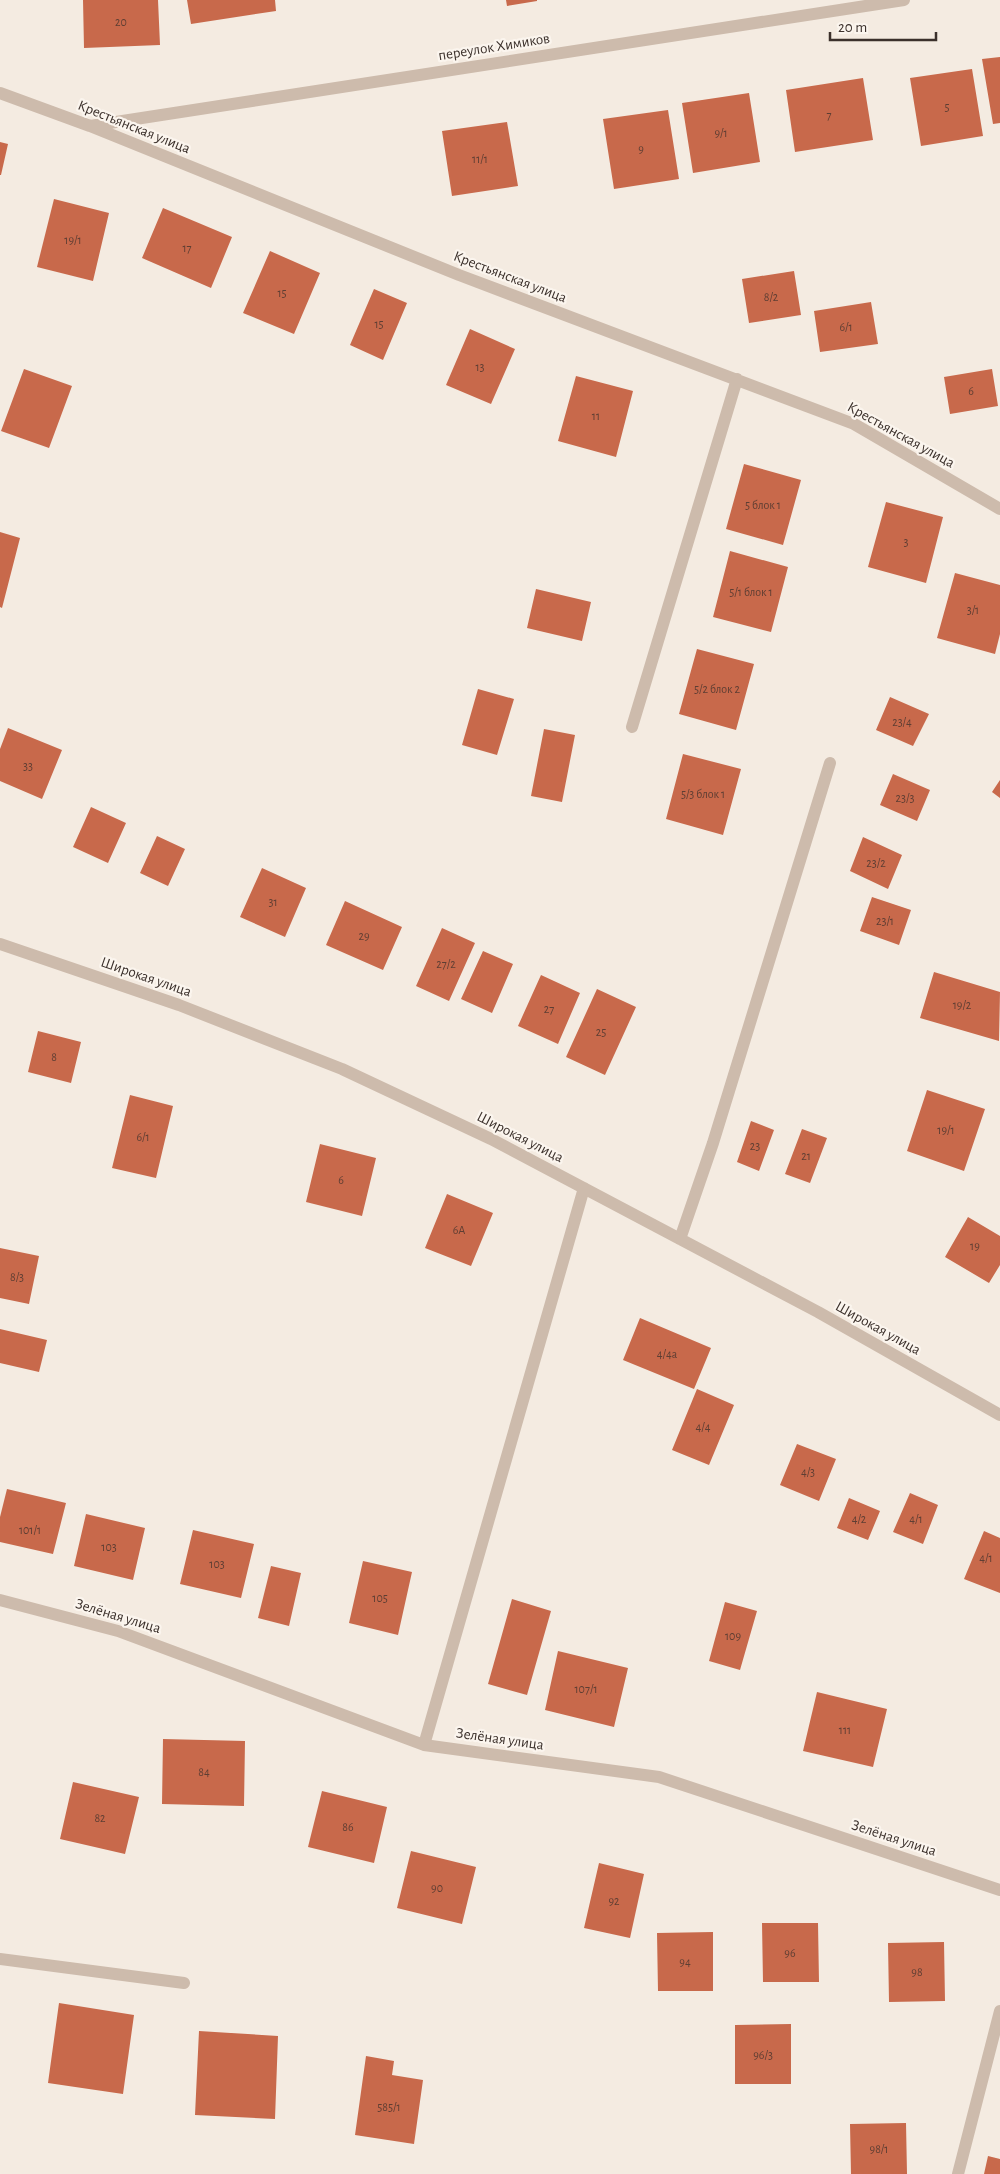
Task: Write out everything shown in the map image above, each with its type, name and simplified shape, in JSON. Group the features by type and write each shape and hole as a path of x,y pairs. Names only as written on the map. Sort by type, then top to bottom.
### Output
{"street":[{"name":"переулок Химиков","path":"90,126 904,0"},
{"name":"Крестьянская улица","path":"0,93 90,126 459,275 854,424 1000,509"},
{"path":"632,727 737,380"},
{"path":"680,1239 716,1133 830,763"},
{"name":"Широкая улица","path":"0,944 179,1005 342,1069 491,1139 818,1312 1000,1415"},
{"path":"424,1745 584,1188"},
{"name":"Зелёная улица","path":"0,1600 118,1631 424,1745 659,1777 1000,1890"},
{"path":"0,1959 184,1983"},
{"path":"958,2174 1000,2011"}],"building":[{"path":"83,0 158,0 160,45 84,48"},
{"path":"187,0 275,0 276,11 191,24"},
{"path":"506,0 537,0 537,1 507,6"},
{"path":"1000,57 1000,123 993,124 982,59"},
{"path":"972,69 983,136 921,146 910,78"},
{"path":"863,78 873,140 795,152 786,90"},
{"path":"749,93 760,162 693,173 682,103"},
{"path":"668,110 679,179 614,189 603,119"},
{"path":"507,122 518,186 452,196 442,131"},
{"path":"0,142 8,144 1,175 0,175"},
{"path":"54,199 109,213 93,281 37,267"},
{"path":"163,208 232,237 211,288 142,258"},
{"path":"270,251 320,273 294,334 243,313"},
{"path":"794,271 801,315 749,323 742,279"},
{"path":"374,289 407,303 383,360 350,345"},
{"path":"871,302 878,344 820,352 814,311"},
{"path":"470,329 515,349 491,404 446,385"},
{"path":"24,369 72,386 49,448 1,431"},
{"path":"992,369 998,406 950,414 944,377"},
{"path":"576,376 633,391 616,457 558,441"},
{"path":"744,464 801,480 783,545 726,529"},
{"path":"886,502 943,517 926,583 868,567"},
{"path":"0,532 20,538 2,608 0,607"},
{"path":"730,551 788,567 771,632 713,617"},
{"path":"955,573 1000,585 1000,634 995,654 937,638"},
{"path":"536,589 591,602 582,641 527,628"},
{"path":"697,649 754,664 736,730 679,714"},
{"path":"478,689 514,699 497,755 462,745"},
{"path":"890,697 929,714 913,746 876,730"},
{"path":"8,728 62,750 42,799 0,781 0,749"},
{"path":"544,729 575,735 562,802 531,796"},
{"path":"683,754 741,769 723,835 666,819"},
{"path":"893,774 930,790 917,821 880,805"},
{"path":"1000,780 1000,798 992,792"},
{"path":"91,807 126,823 108,863 73,847"},
{"path":"157,836 185,849 168,886 140,873"},
{"path":"863,837 902,855 888,889 850,871"},
{"path":"262,868 306,888 285,937 240,917"},
{"path":"872,897 911,910 899,945 860,931"},
{"path":"345,901 402,927 383,970 326,945"},
{"path":"442,928 475,943 449,1001 416,986"},
{"path":"483,951 513,964 492,1013 461,999"},
{"path":"934,972 1000,992 999,1041 920,1018"},
{"path":"541,975 580,993 558,1044 518,1026"},
{"path":"597,989 636,1007 605,1075 566,1057"},
{"path":"38,1031 81,1042 71,1083 28,1072"},
{"path":"927,1090 985,1109 964,1171 907,1151"},
{"path":"130,1095 173,1106 156,1178 112,1168"},
{"path":"751,1121 774,1130 759,1171 737,1162"},
{"path":"802,1129 827,1138 810,1183 785,1174"},
{"path":"320,1144 376,1158 362,1216 306,1202"},
{"path":"447,1194 493,1213 471,1266 425,1248"},
{"path":"968,1217 1000,1236 1000,1265 989,1283 945,1257"},
{"path":"0,1248 39,1256 29,1304 0,1298"},
{"path":"640,1318 711,1348 694,1389 623,1360"},
{"path":"0,1329 47,1340 39,1372 0,1363"},
{"path":"697,1389 734,1405 709,1465 672,1450"},
{"path":"797,1444 836,1459 819,1501 780,1485"},
{"path":"7,1489 66,1503 53,1554 0,1542 0,1517"},
{"path":"910,1493 938,1505 923,1544 893,1532"},
{"path":"849,1498 880,1511 868,1540 837,1528"},
{"path":"86,1514 145,1528 133,1580 74,1566"},
{"path":"193,1530 254,1544 241,1598 180,1584"},
{"path":"984,1531 1000,1538 1000,1593 964,1579"},
{"path":"363,1561 412,1572 398,1635 349,1623"},
{"path":"271,1566 301,1573 289,1626 258,1618"},
{"path":"512,1599 551,1611 527,1695 488,1684"},
{"path":"725,1602 757,1611 740,1670 709,1661"},
{"path":"558,1651 628,1668 614,1727 545,1710"},
{"path":"817,1692 887,1709 873,1767 803,1751"},
{"path":"163,1739 245,1741 244,1806 162,1804"},
{"path":"73,1782 139,1797 125,1854 60,1839"},
{"path":"322,1791 387,1807 374,1863 308,1847"},
{"path":"411,1851 476,1867 462,1924 397,1908"},
{"path":"599,1863 644,1874 630,1938 584,1928"},
{"path":"762,1923 818,1923 819,1982 763,1982"},
{"path":"713,1932 713,1991 658,1991 657,1933"},
{"path":"944,1942 945,2001 889,2002 888,1943"},
{"path":"59,2003 134,2015 123,2094 48,2083"},
{"path":"791,2024 791,2084 735,2084 735,2025"},
{"path":"199,2031 278,2036 275,2119 195,2115"},
{"path":"366,2056 394,2061 392,2075 423,2080 414,2144 355,2135"},
{"path":"906,2123 907,2174 851,2174 850,2124"},
{"path":"988,2156 1000,2159 1000,2174 984,2174"}]}
